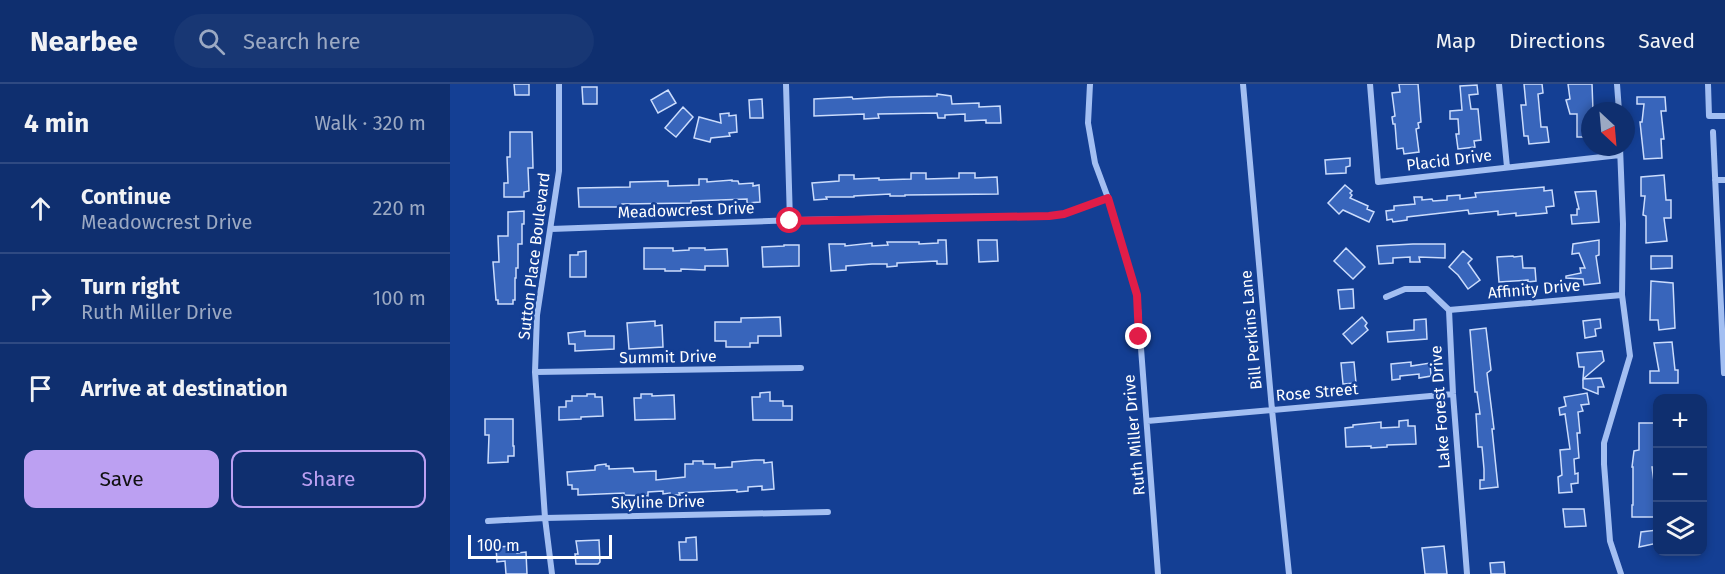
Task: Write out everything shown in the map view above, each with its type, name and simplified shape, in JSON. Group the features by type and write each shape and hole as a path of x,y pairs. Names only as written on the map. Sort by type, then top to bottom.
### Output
{"street":[{"name":"Sutton Place Boulevard","path":"552,574 545,518 535,372 537,315 559,171 559,84"},
{"path":"786,84 790,221"},
{"name":"Ruth Miller Drive","path":"1090,84 1089,123 1095,163 1137,295 1158,574"},
{"name":"Bill Perkins Lane","path":"1243,84 1289,574"},
{"name":"Placid Drive","path":"1370,84 1378,183 1611,156"},
{"path":"1498,84 1507,167"},
{"path":"1617,84 1618,102"},
{"path":"1708,84 1709,116 1725,116"},
{"path":"1713,132 1723,294 1724,373"},
{"path":"1620,156 1623,224 1622,295 1630,356 1604,443 1604,464 1610,541 1621,574"},
{"path":"1715,180 1725,180"},
{"name":"Meadowcrest Drive","path":"550,229 1049,216 1064,214 1108,198"},
{"path":"1386,297 1405,289 1427,289 1449,310"},
{"name":"Affinity Drive","path":"1449,310 1622,295"},
{"name":"Lake Forest Drive","path":"1449,310 1467,574"},
{"name":"Summit Drive","path":"535,372 801,368"},
{"name":"Rose Street","path":"1147,421 1453,394"},
{"name":"Skyline Drive","path":"488,521 828,512"}],"building":[{"path":"514,84 529,84 529,95 515,95"},
{"path":"1399,84 1418,84 1421,122 1418,123 1419,128 1416,129 1419,152 1404,154 1403,148 1397,149 1395,124 1393,124 1392,117 1395,116 1392,93 1400,92"},
{"path":"1524,84 1542,84 1543,93 1538,94 1541,127 1547,127 1549,142 1529,144 1528,136 1524,136 1521,105 1526,105"},
{"path":"1568,84 1592,84 1593,102 1581,102 1581,137 1577,137 1577,114 1570,114 1566,100 1570,99"},
{"path":"1477,85 1478,94 1469,95 1471,109 1478,109 1481,140 1474,141 1475,147 1458,149 1456,134 1459,134 1458,119 1450,119 1450,111 1462,110 1460,86"},
{"path":"582,87 597,87 597,104 583,104"},
{"path":"668,90 676,103 658,113 651,100"},
{"path":"937,94 951,96 952,104 979,103 979,107 1000,106 1001,123 986,123 986,120 965,121 965,114 945,115 945,118 938,118 937,113 878,114 879,118 864,119 864,114 814,116 814,99 937,96"},
{"path":"1637,97 1665,97 1666,111 1661,111 1664,139 1661,139 1662,158 1644,159 1640,122 1642,122 1644,104 1637,104"},
{"path":"762,99 763,118 750,118 749,100"},
{"path":"683,107 693,117 676,137 665,128"},
{"path":"729,113 729,116 736,115 737,132 729,133 730,136 711,138 710,142 694,138 699,117 721,123 720,114"},
{"path":"510,132 532,132 533,168 528,168 529,191 524,192 524,197 504,197 504,183 508,183 507,157 510,157"},
{"path":"1350,158 1350,166 1346,167 1346,173 1326,174 1325,160"},
{"path":"911,173 926,173 926,179 959,178 959,173 975,173 975,178 997,177 998,194 890,196 890,194 826,197 827,199 814,200 812,183 839,181 839,175 854,175 854,179 879,178 879,180 911,179"},
{"path":"1664,175 1666,200 1671,200 1671,218 1664,218 1667,241 1646,243 1646,216 1643,215 1645,196 1641,196 1641,177"},
{"path":"699,179 707,179 707,182 732,180 738,181 739,184 759,185 760,202 747,203 747,199 622,204 622,207 579,207 578,188 630,187 630,182 668,181 668,186 699,185"},
{"path":"1345,185 1352,191 1350,198 1368,206 1367,209 1374,212 1369,222 1343,210 1339,214 1328,203"},
{"path":"1544,187 1544,191 1552,190 1554,206 1546,207 1547,213 1516,216 1516,213 1498,215 1498,211 1469,214 1468,210 1407,217 1407,220 1393,222 1392,219 1387,220 1386,211 1394,210 1394,206 1415,204 1414,197 1433,201 1447,200 1447,196 1460,195 1460,199 1476,197 1475,193"},
{"path":"1596,191 1599,222 1572,224 1571,215 1577,215 1577,209 1579,209 1575,192"},
{"path":"524,211 522,244 518,244 515,300 513,304 498,304 493,262 499,262 498,236 508,236 508,212"},
{"path":"938,240 946,240 947,264 937,264 937,261 897,263 897,266 887,267 887,264 872,264 846,266 846,270 831,271 829,244 845,244 845,246 872,243 872,246 888,245 887,242 938,243"},
{"path":"978,240 997,240 998,261 979,262"},
{"path":"1599,240 1599,255 1596,256 1600,283 1584,285 1583,279 1566,278 1566,276 1581,273 1580,268 1585,268 1579,253 1572,254 1573,244"},
{"path":"1445,244 1445,258 1419,257 1420,262 1410,262 1410,257 1393,258 1393,263 1379,264 1377,246"},
{"path":"799,245 799,266 763,267 762,247"},
{"path":"644,248 673,248 673,251 689,250 689,248 727,249 728,266 705,266 705,270 681,269 681,271 644,269"},
{"path":"1346,248 1365,267 1353,279 1334,261"},
{"path":"586,251 586,277 570,277 570,255 578,255 578,252"},
{"path":"1463,251 1472,259 1468,263 1480,280 1468,289 1449,267"},
{"path":"1522,256 1523,268 1535,268 1536,281 1499,282 1497,257"},
{"path":"1651,256 1672,256 1672,268 1651,269"},
{"path":"1651,281 1673,283 1675,328 1659,330 1658,320 1650,320"},
{"path":"1353,289 1354,308 1340,309 1338,290"},
{"path":"780,317 781,336 758,336 758,343 750,343 750,347 726,347 726,341 715,341 715,322 741,322 741,318"},
{"path":"1362,317 1367,323 1365,326 1368,330 1352,344 1343,334"},
{"path":"1426,319 1427,339 1388,342 1387,332 1414,330 1414,320"},
{"path":"1600,319 1601,328 1595,329 1596,336 1585,338 1583,321"},
{"path":"655,321 655,326 662,325 663,347 629,349 627,323"},
{"path":"1486,328 1491,370 1487,373 1498,487 1480,489 1480,480 1484,480 1484,469 1482,447 1478,447 1476,414 1480,414 1477,392 1475,392 1470,330"},
{"path":"585,331 585,336 614,336 614,349 575,351 575,344 569,344 568,333"},
{"path":"1672,342 1675,370 1678,370 1678,383 1650,383 1650,371 1659,371 1654,343"},
{"path":"1602,351 1604,361 1583,379 1584,367 1579,367 1577,353"},
{"path":"1354,362 1356,383 1343,384 1341,363"},
{"path":"1411,362 1411,366 1430,363 1431,376 1419,378 1419,374 1400,376 1400,379 1392,380 1391,364"},
{"path":"1601,378 1604,387 1598,387 1598,394 1583,388 1583,379"},
{"path":"770,392 770,401 783,401 783,406 792,406 792,420 753,420 752,397 760,397 760,393"},
{"path":"1587,393 1589,404 1581,405 1583,411 1578,412 1579,458 1574,459 1578,483 1571,484 1572,492 1559,493 1558,477 1562,475 1560,450 1570,449 1565,414 1560,415 1559,408 1566,406 1564,397"},
{"path":"587,394 602,397 603,416 559,420 559,407 566,407 566,401 572,401 572,396 587,396"},
{"path":"641,394 674,395 675,419 635,420 634,398 641,398"},
{"path":"485,419 513,419 514,456 508,456 508,462 488,463 489,435 485,435"},
{"path":"1408,420 1408,426 1415,426 1416,444 1371,448 1371,446 1346,447 1345,428 1381,422 1381,428 1399,427 1399,421"},
{"path":"1639,423 1653,423 1653,517 1632,517 1632,467 1634,451 1639,450"},
{"path":"764,460 764,463 772,462 774,489 762,490 762,486 748,487 748,491 679,493 680,495 663,494 663,491 648,492 648,496 624,495 624,493 578,495 578,489 572,489 572,485 568,485 567,472 595,470 595,466 598,465 606,464 609,469 633,468 634,472 656,471 656,480 685,477 685,464 693,464 693,461 715,464 715,468 732,467 732,462"},
{"path":"1563,509 1584,509 1586,526 1565,527"},
{"path":"1653,530 1653,544 1639,547 1641,532"},
{"path":"696,537 697,560 680,560 679,542 686,542 686,538"},
{"path":"599,540 600,562 598,564 576,564 575,554 578,554 576,541"},
{"path":"516,546 517,553 526,552 527,574 506,574 505,561 497,562 496,547"},
{"path":"1444,546 1447,574 1425,574 1422,548"},
{"path":"1504,562 1505,574 1491,574 1490,563"}],"route":[{"path":"790,221 1049,216 1064,214 1108,198 1137,295 1139,337"}]}
